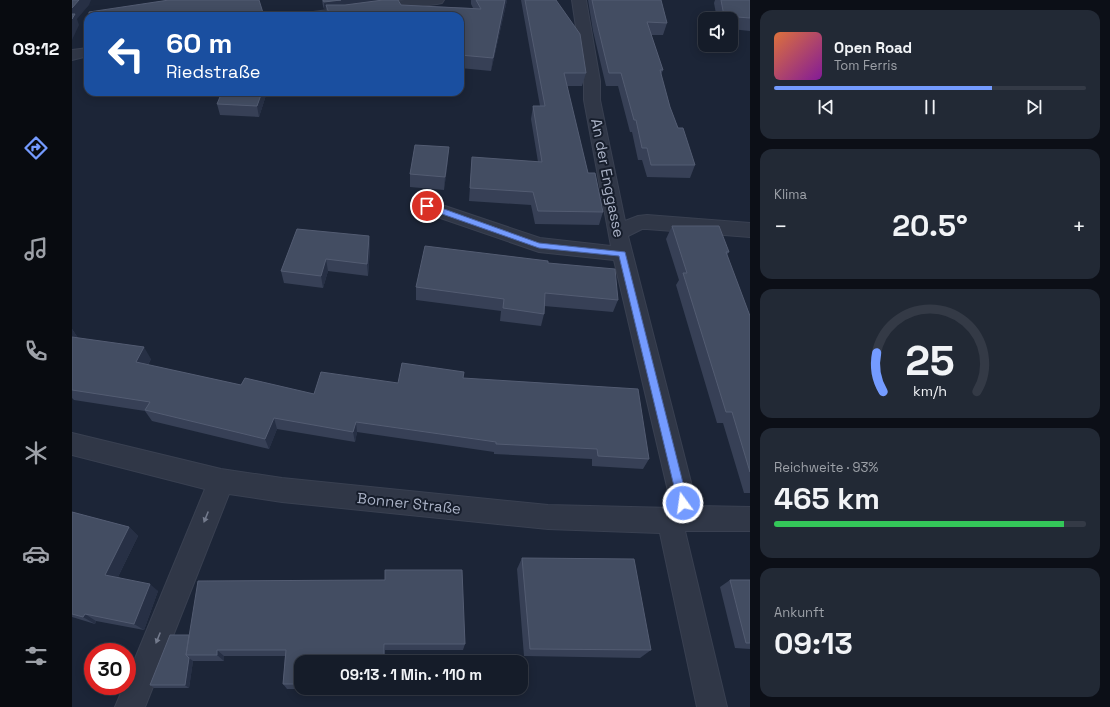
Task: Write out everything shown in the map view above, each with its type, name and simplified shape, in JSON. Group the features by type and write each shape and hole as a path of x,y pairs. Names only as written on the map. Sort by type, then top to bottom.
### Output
{"street":[{"path":"344,12 437,0"},
{"name":"An der Enggasse","path":"579,0 592,81 592,100 622,254 678,520 712,707"},
{"path":"72,55 84,53"},
{"path":"427,206 539,245 622,254"},
{"path":"618,233 638,223 646,222 750,230"},
{"name":"Bonner Straße","path":"72,444 220,481 282,490 548,517 678,520 750,519"},
{"path":"130,707 220,481"}],"building":[{"path":"72,0 79,0 72,8"},
{"path":"169,0 259,0 263,12 89,12"},
{"path":"323,0 341,0 324,2"},
{"path":"383,0 398,0 401,5 481,9 476,0 505,0 493,58 464,55 464,12 329,12 326,5 345,5"},
{"path":"525,0 556,0 580,34 586,73 564,73 588,173 595,173 603,212 538,211 533,192 470,188 472,157 542,162 533,106 545,106"},
{"path":"592,0 661,0 667,23 647,22 663,70 660,70 670,107 678,128 683,128 695,165 651,165 647,148 642,148 636,120 634,120 621,73 609,73"},
{"path":"721,0 750,0 750,18 738,17 738,12 723,12"},
{"path":"220,96 261,96 257,106 217,104"},
{"path":"415,145 449,147 445,177 410,174"},
{"path":"672,226 719,226 729,252 726,252 750,316 750,472 732,412 726,412 683,273 687,273"},
{"path":"297,229 369,236 367,264 326,259 321,276 281,271"},
{"path":"425,246 548,261 548,263 615,269 618,300 545,293 544,314 503,308 504,299 416,287"},
{"path":"72,337 144,347 136,362 241,385 245,378 314,394 321,372 398,383 402,363 464,372 463,378 638,389 649,459 598,456 597,449 496,444 496,442 356,422 353,432 274,418 265,439 145,410 150,402 72,390"},
{"path":"72,512 129,527 105,575 150,584 134,624 85,614 83,617 72,614"},
{"path":"522,558 634,559 651,650 530,649"},
{"path":"385,570 462,570 465,644 384,644 384,655 294,655 294,684 283,684 286,650 217,650 217,655 186,655 198,581 385,580"},
{"path":"730,580 750,580 750,643 746,643"},
{"path":"170,635 189,635 186,655 189,658 185,685 150,685"}],"route":[{"path":"427,206 539,245 622,254 683,503"}]}
